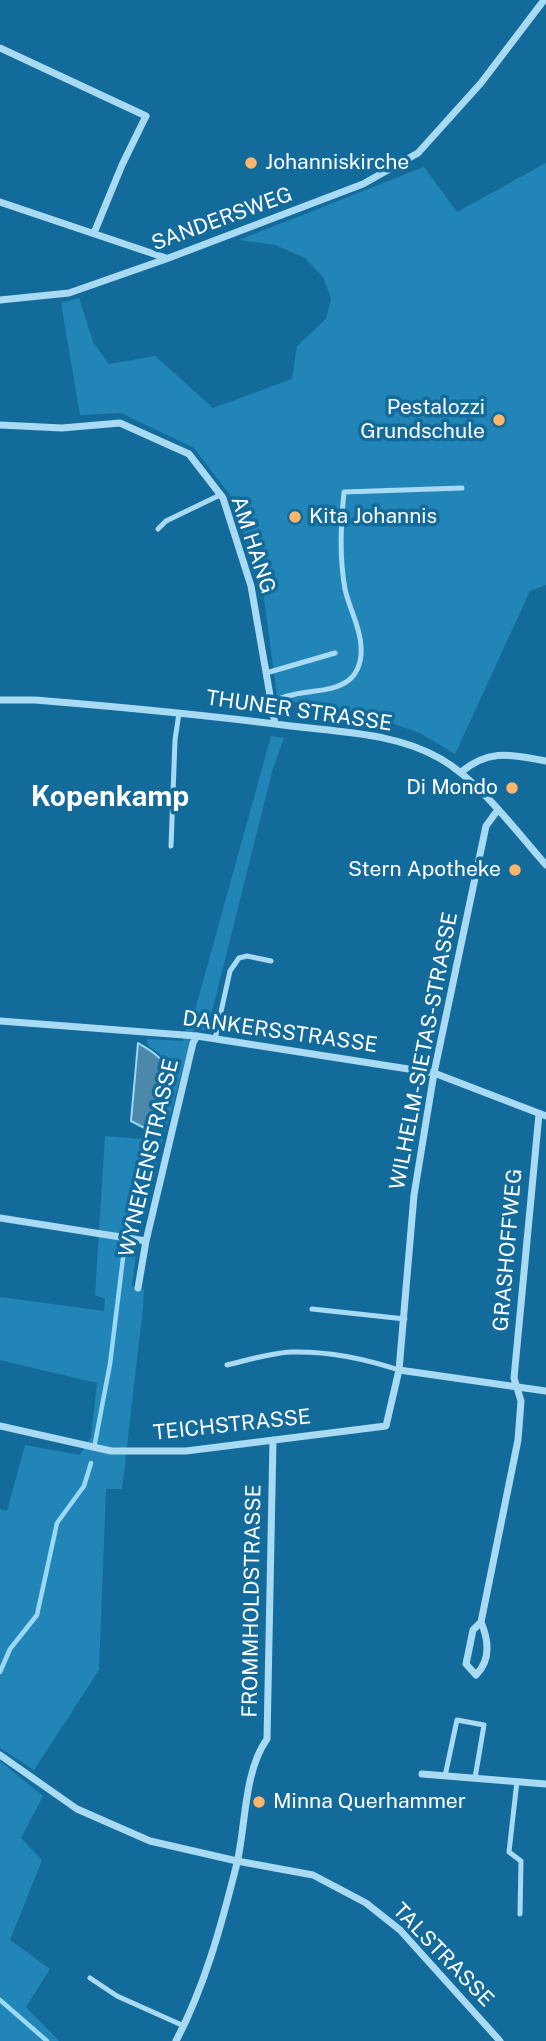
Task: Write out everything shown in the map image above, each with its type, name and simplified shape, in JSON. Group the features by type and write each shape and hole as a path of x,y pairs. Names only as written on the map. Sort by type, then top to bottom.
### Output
{"street":[{"name":"SANDERSWEG","path":"0,300 62,294 166,259 363,184 418,153 481,83 544,0"},
{"path":"0,48 146,116 94,233"},
{"path":"0,202 166,259"},
{"name":"AM HANG","path":"0,425 62,428 120,423 189,454 220,495 251,586 275,724"},
{"name":"THUNER STRASSE","path":"0,700 35,700 179,713 384,738 413,746 440,758 461,772 546,864"},
{"path":"461,772 475,760 505,753 546,761"},
{"name":"WILHELM-SIETAS-STRASSE","path":"386,1426 399,1370 414,1195 434,1073 486,826 497,811"},
{"name":"DANKERSSTRASSE","path":"0,1021 197,1036 434,1073 543,1115"},
{"name":"WYNEKENSTRASSE","path":"138,1288 146,1241 193,1043 197,1036"},
{"name":"GRASHOFFWEG","path":"481,1622 514,1466 522,1401 514,1378 543,1115"},
{"path":"0,1218 146,1241"},
{"path":"399,1370 546,1391"},
{"name":"TEICHSTRASSE","path":"0,1426 111,1451 186,1451 386,1426"},
{"name":"FROMMHOLDSTRASSE","path":"176,2041 211,1955 237,1861 256,1754 267,1739 273,1440"},
{"path":"481,1622 488,1638 487,1653 485,1666 476,1675 466,1664 473,1630 481,1622"},
{"name":"TALSTRASSE","path":"0,1755 78,1809 149,1841 313,1875 366,1903 400,1930 500,2041"},
{"path":"422,1774 546,1784"}],"lane":[{"path":"272,702 346,682 359,666 361,645 346,592 342,564 344,492 462,488"},
{"path":"158,529 166,521 220,495"},
{"path":"266,673 335,653"},
{"path":"171,846 174,753 179,713"},
{"path":"215,1039 230,971 235,962 247,956 271,961"},
{"path":"312,1309 405,1319"},
{"path":"227,1365 293,1352 353,1359 399,1370"},
{"path":"445,1776 457,1720 484,1725 475,1778"},
{"path":"517,1781 509,1852 521,1861 520,1914"},
{"path":"90,1979 117,1996 184,2026"}],"shaded area":[{"path":"546,163 546,585 530,591 455,754 420,733 372,716 317,709 277,696 263,591 230,495 194,448 121,413 80,415 61,303 79,298 93,342 109,364 155,356 213,408 292,379 297,346 326,319 331,298 323,277 305,258 275,245 239,240 424,167 457,212"},
{"path":"271,736 284,738 273,768 207,1031 194,1029 139,1225 132,1286 144,1290 143,1307 122,1489 106,1489 99,1670 34,1770 0,1748 0,1509 7,1511 25,1445 80,1455 91,1437 97,1383 0,1360 0,1297 104,1311 105,1299 95,1295 105,1136 154,1140 168,1072 159,1053 148,1046 147,1039 183,1041 187,1021 192,1021"},
{"path":"138,1043 156,1055 163,1067 163,1085 154,1133 131,1121"},
{"path":"0,1761 43,1796 21,1838 42,1860 10,1940 50,1969 26,2007 59,2041 0,2041"}],"waterway":[{"path":"130,1213 150,1128"},
{"path":"95,1443 110,1364 124,1250"},
{"path":"0,1672 10,1649 37,1615 57,1523 84,1486 91,1463"},
{"path":"0,2000 47,2041"}],"place":[{"name":"Johanniskirche","path":"251,163"},
{"name":"Pestalozzi Grundschule","path":"499,420"},
{"name":"Kita Johannis","path":"295,517"},
{"name":"Di Mondo","path":"512,788"},
{"name":"Stern Apotheke","path":"515,870"},
{"name":"Minna Querhammer","path":"259,1802"}],"district":[{"name":"Kopenkamp","path":"110,797"}]}
